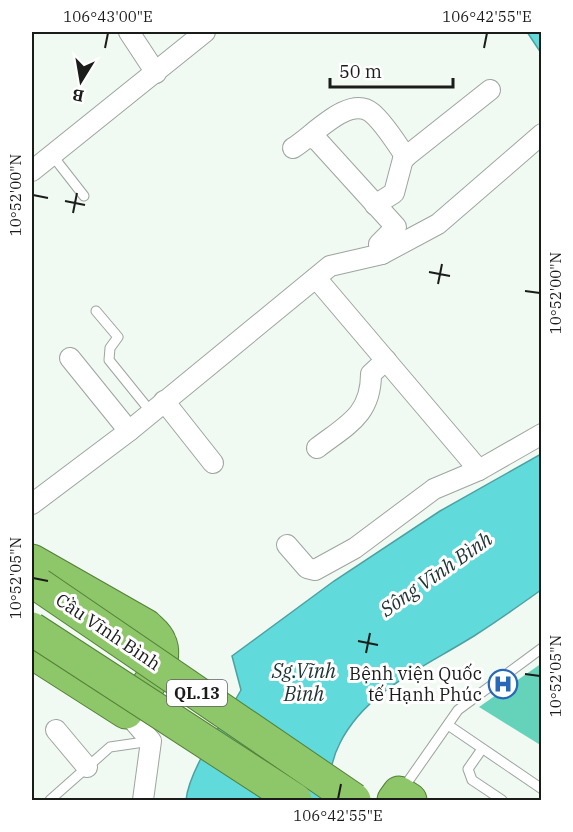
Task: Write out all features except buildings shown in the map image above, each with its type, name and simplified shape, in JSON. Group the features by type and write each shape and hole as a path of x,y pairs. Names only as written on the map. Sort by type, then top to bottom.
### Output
{"highway":[{"path":"34,576 146,626 159,639 163,653 145,689 126,712 34,651"},
{"name":"Cầu Vĩnh Bình","path":"34,576 354,801"},
{"name":"QL.13","path":"34,651 295,801"}],"street":[{"path":"129,32 156,73"},
{"path":"32,171 205,32"},
{"path":"375,205 394,193 403,159 490,90"},
{"path":"293,148 311,137 340,112 355,107 371,112 406,157"},
{"path":"32,504 129,431 330,266 382,255 438,224 542,134"},
{"path":"311,137 318,141 396,227 379,244 382,255"},
{"path":"316,278 479,470"},
{"path":"70,358 129,431"},
{"path":"317,448 360,415 371,393 371,374 386,360"},
{"path":"158,407 213,463"},
{"path":"287,545 307,568 315,570 355,548 434,489 479,470 542,434"},
{"path":"126,712 150,741 143,801"},
{"path":"56,729 87,767"}],"lane":[{"path":"52,155 84,196"},
{"path":"96,311 118,337 110,348 110,360 158,407"},
{"path":"401,798 459,710 542,648"},
{"path":"448,726 542,789"},
{"path":"50,801 110,747 150,741"},
{"path":"482,749 468,769 472,780 502,801"}],"water":[{"path":"527,32 541,32 541,53"},
{"name":"Sg.Vĩnh Bình","path":"541,454 541,590 477,634 401,680 366,708 352,724 334,757 328,800 186,800 201,759 241,690 232,656 334,581 440,511"}],"place":[{"name":"Bệnh viện Quốc tế Hạnh Phúc","path":"503,684"}],"water label":[{"name":"Sông Vĩnh Bình","path":"436,574"}]}
